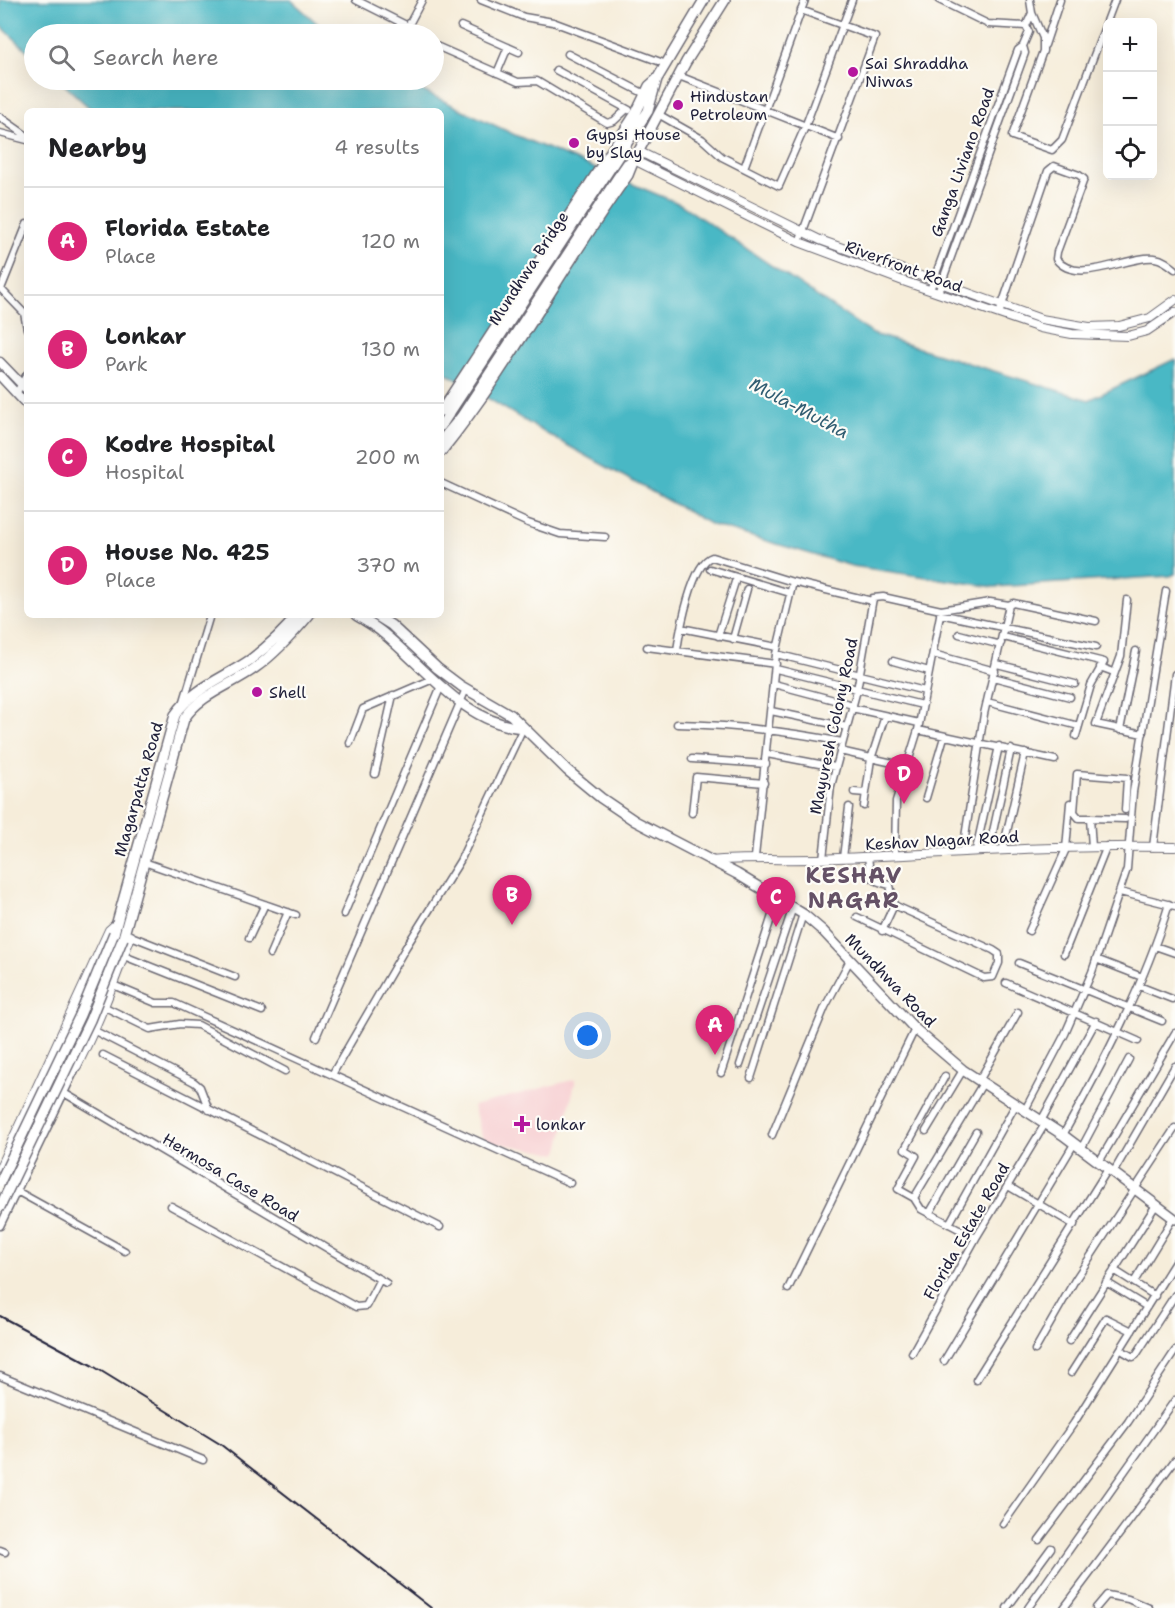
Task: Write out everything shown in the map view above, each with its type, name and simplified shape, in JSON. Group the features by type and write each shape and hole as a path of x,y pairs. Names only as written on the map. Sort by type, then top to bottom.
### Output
{"main road":[{"path":"446,408 620,134 631,111 657,79 704,0"},
{"path":"444,448 621,178 633,167 636,156 658,114 725,0"},
{"name":"Mundhwa Bridge","path":"446,408 648,111 657,79"},
{"path":"0,362 24,386"},
{"path":"0,376 24,402"},
{"path":"444,438 463,419"},
{"name":"Magarpatta Road","path":"123,935 117,923 170,725 184,701 249,660 287,628 295,618"},
{"name":"Magarpatta Road","path":"123,935 179,728 191,708 255,668 291,637 307,618"},
{"name":"Mundhwa Road","path":"361,618 382,632 461,702 508,727 523,728"},
{"name":"Mundhwa Road","path":"380,618 391,625 437,668 466,689 511,715 601,798 663,836 778,897 803,914 824,931 915,1029 963,1070 1063,1135 1174,1219"},
{"path":"0,1182 80,1015 123,935"},
{"path":"0,1207 90,1020 123,935"}],"street":[{"path":"356,0 394,24"},
{"path":"410,24 422,0"},
{"path":"481,0 524,17 554,22 666,64"},
{"path":"744,168 805,0"},
{"path":"658,114 702,139 722,157 779,186 805,127 852,0"},
{"path":"939,0 988,24 1026,26"},
{"path":"1030,0 1032,13 1043,38 1043,51"},
{"path":"1060,0 1012,136 1052,150 1062,140 1115,0"},
{"path":"799,242 875,37 842,27 801,10"},
{"name":"Ganga Liviano Road","path":"930,290 1018,50 1023,46 1029,32 1026,26 1032,13"},
{"path":"461,26 519,52"},
{"name":"Ganga Liviano Road","path":"938,293 1025,52 1023,46"},
{"path":"497,73 508,47"},
{"path":"444,49 522,83 532,79 537,81 607,123 631,111"},
{"path":"568,54 645,94"},
{"path":"556,70 631,111"},
{"path":"680,76 839,139"},
{"path":"0,117 24,136"},
{"path":"990,125 998,127"},
{"path":"0,133 24,137"},
{"name":"Riverfront Road","path":"636,156 803,232 942,284 1000,310 1072,334 1118,336 1147,331 1175,312"},
{"name":"Riverfront Road","path":"636,156 799,242 938,293 1000,310 1064,324 1119,326 1150,318 1175,300"},
{"path":"1000,310 1048,171 1054,166 1084,179 1057,252 1056,259 1061,264 1090,269 1153,257 1175,269"},
{"path":"24,232 8,274 0,288 24,311"},
{"path":"0,270 8,274"},
{"path":"16,394 24,388"},
{"path":"444,484 528,523 560,534 605,537"},
{"path":"677,650 698,570 707,559 716,557 794,582 872,601 878,596 883,597 1096,647"},
{"path":"710,569 790,593"},
{"path":"718,636 735,582"},
{"path":"755,857 776,651 794,582"},
{"path":"733,639 747,589"},
{"path":"1025,1110 1084,989 1127,869 1133,792 1166,591"},
{"path":"1127,600 1121,656 1096,720 1098,725 1143,734"},
{"name":"Mayuresh Colony Road","path":"823,859 835,767 857,690 872,601"},
{"path":"941,612 990,602 1013,603 1096,621"},
{"path":"963,850 979,743 1009,604"},
{"path":"895,855 896,801 919,726 941,612"},
{"path":"184,701 209,618"},
{"path":"681,628 733,639 925,691"},
{"path":"959,634 997,645 1002,640"},
{"path":"1053,650 1056,639"},
{"path":"1002,640 1104,662 1091,685 1076,736"},
{"path":"647,647 776,667 857,690 922,705"},
{"path":"1120,730 1136,651"},
{"path":"933,654 1070,697"},
{"path":"893,661 929,671"},
{"path":"997,664 1075,684"},
{"path":"1101,667 1111,671"},
{"path":"1153,847 1175,674"},
{"path":"350,743 363,709 393,694 437,682"},
{"path":"344,914 437,682"},
{"path":"774,684 919,726 944,737 999,746 1055,760"},
{"path":"316,1037 466,689"},
{"path":"375,774 393,694"},
{"path":"987,702 1079,726"},
{"path":"771,711 847,727"},
{"path":"864,806 871,759 885,716"},
{"path":"677,724 769,729 842,742"},
{"path":"333,1073 406,947 460,861 523,728"},
{"path":"926,798 944,737"},
{"path":"976,850 999,746"},
{"path":"989,850 1011,749"},
{"path":"840,751 906,766"},
{"path":"1003,849 1025,753"},
{"path":"767,754 835,767"},
{"path":"692,759 766,764"},
{"path":"1125,810 1127,778 1077,774 1075,816 1125,819"},
{"path":"692,813 696,777 764,783"},
{"path":"854,792 866,793"},
{"path":"1029,931 1066,849 1070,803"},
{"path":"843,858 849,807"},
{"path":"1090,818 1092,847"},
{"path":"1064,954 1107,846"},
{"name":"Keshav Nagar Road","path":"710,861 755,857 823,859 963,850 1066,849 1107,846 1175,847"},
{"path":"868,857 871,877 875,882 890,885 894,905 882,931"},
{"path":"144,862 296,915"},
{"path":"1063,1135 1138,986 1172,905 1120,892"},
{"path":"721,1073 778,897"},
{"path":"249,938 265,904"},
{"path":"857,917 984,978 993,976 999,963 999,954 894,905"},
{"path":"740,1065 793,907"},
{"path":"270,954 288,912"},
{"path":"751,1078 803,914"},
{"path":"0,1167 54,1055 109,930 117,923"},
{"path":"0,1226 15,1190 105,1007 124,956 123,935 236,977"},
{"path":"1155,945 1175,953"},
{"path":"124,956 262,1011"},
{"path":"1096,959 1142,977"},
{"path":"772,1135 825,1007 850,960"},
{"path":"1019,963 1162,1021"},
{"path":"1006,983 1138,1041"},
{"path":"113,985 156,1003 174,1003 333,1073 570,1183"},
{"path":"1138,986 1172,999"},
{"path":"105,1007 150,1029 180,1024 198,1025 285,1071"},
{"path":"914,1198 981,1082 1018,1012"},
{"name":"Florida Estate Road","path":"912,1353 1043,1123 1096,1021"},
{"path":"788,1289 915,1029"},
{"path":"95,1030 194,1082 200,1087 209,1110"},
{"path":"1099,1162 1175,1033"},
{"path":"54,1055 77,1066"},
{"path":"103,1055 440,1227"},
{"path":"944,1361 1078,1146 1129,1059"},
{"path":"976,1380 1175,1066"},
{"path":"926,1131 963,1070"},
{"path":"945,1076 905,1149 916,1156 898,1189 914,1198 916,1204 929,1214 976,1238"},
{"name":"Hermosa Case Road","path":"64,1093 383,1281 366,1306 357,1307 171,1206"},
{"path":"949,1224 1016,1104"},
{"path":"1035,1350 1134,1188 1175,1128"},
{"path":"929,1214 976,1132"},
{"path":"1008,1186 1074,1225"},
{"path":"15,1190 125,1251"},
{"path":"1069,1341 1156,1205"},
{"path":"1134,1282 1174,1219"},
{"path":"1003,1524 1120,1350 1175,1262"},
{"path":"1114,1270 1155,1296"},
{"path":"1106,1282 1147,1307"},
{"path":"1120,1350 1133,1357 1136,1355 1175,1295"},
{"path":"1071,1373 1106,1318 1132,1331"},
{"path":"1039,1540 1128,1422 1175,1351"},
{"path":"0,1376 203,1460"},
{"path":"1028,1608 1175,1400"},
{"path":"1064,1608 1175,1460"},
{"path":"1010,1607 1051,1548"},
{"path":"1096,1608 1107,1595 1128,1599 1149,1608"}],"shaded area":[{"name":"lonkar","path":"576,1079 558,1154 484,1143 473,1106"}],"water":[{"path":"0,0 291,0 318,24 24,24 24,48 0,25"},
{"name":"Mula-Mutha","path":"70,90 421,90 515,135 680,204 873,334 1089,400 1175,359 1175,574 994,587 852,566 712,525 547,434 444,372 444,108 90,108"}],"railway":[{"path":"0,1316 93,1366 220,1444 431,1608"}],"place":[{"name":"Sai Shraddha Niwas","path":"853,72"},
{"name":"Hindustan Petroleum","path":"678,105"},
{"name":"Gypsi House by Slay","path":"574,143"},
{"name":"Shell","path":"257,692"},
{"name":"House No. 425","path":"904,804"},
{"name":"Lonkar","path":"512,925"},
{"name":"Kodre Hospital","path":"776,927"},
{"name":"Florida Estate","path":"715,1055"},
{"name":"lonkar","path":"522,1124"}],"district":[{"name":"KESHAV NAGAR","path":"854,888"}]}
